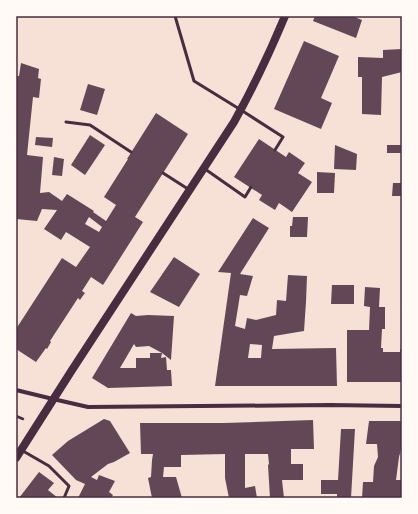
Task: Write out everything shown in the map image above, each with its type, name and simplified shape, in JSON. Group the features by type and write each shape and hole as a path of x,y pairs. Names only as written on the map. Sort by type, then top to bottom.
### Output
{"main road":[{"path":"16,458 241,110 285,16"}],"street":[{"path":"16,390 88,407 330,405 402,406"}],"lane":[{"path":"175,16 194,81 283,138 275,150"},
{"path":"66,122 90,125 131,152"},
{"path":"204,168 245,197 251,188"},
{"path":"163,173 190,190"},
{"path":"21,450 49,466 68,486 64,498"}],"building":[{"path":"315,16 352,16 362,20 356,38 313,21"},
{"path":"304,41 339,56 321,98 332,103 321,129 274,109"},
{"path":"402,49 402,72 382,77 381,115 362,114 362,77 358,77 358,57 383,58 383,50"},
{"path":"21,63 39,69 38,78 41,79 39,98 33,97 27,155 43,157 40,193 49,192 62,201 67,194 94,211 93,212 106,221 116,205 104,197 156,113 188,134 135,217 143,222 103,285 91,277 82,291 85,293 80,300 78,298 50,341 51,342 47,349 46,348 36,362 16,349 16,329 62,258 76,267 90,247 66,232 61,240 44,229 57,210 42,209 37,221 16,219 16,76 19,76","holes":["89,217 102,227 99,232 85,224"]},
{"path":"88,84 105,89 97,115 80,110"},
{"path":"90,135 105,145 85,175 71,165"},
{"path":"36,137 53,138 52,147 35,145"},
{"path":"259,139 286,157 289,152 305,163 298,173 312,182 292,212 279,203 275,210 259,200 262,195 234,177"},
{"path":"335,145 357,154 356,170 334,169"},
{"path":"387,145 402,145 402,153 387,153"},
{"path":"54,157 64,159 62,176 52,175"},
{"path":"317,172 335,173 334,193 317,193"},
{"path":"393,183 402,183 402,196 392,196"},
{"path":"293,217 308,217 307,237 290,237 290,226 292,226"},
{"path":"253,218 269,228 240,274 253,276 247,296 240,295 235,326 245,329 247,318 256,320 276,315 277,300 286,301 288,275 307,276 304,331 274,336 272,349 336,348 337,386 215,386 231,273 218,272","holes":["250,344 262,345 261,358 248,358"]},
{"path":"174,257 200,274 179,307 150,292"},
{"path":"332,285 354,285 354,304 331,304"},
{"path":"365,287 380,288 379,307 385,307 385,329 382,329 381,348 383,348 383,352 400,352 400,349 402,349 402,382 347,382 347,330 369,330 370,307 364,306"},
{"path":"131,313 136,316 174,316 171,360 162,353 161,358 166,357 167,370 171,370 172,386 108,388 92,378","holes":["134,344 136,347 149,346 162,353 150,353 150,358 136,358 136,368 120,368"]},
{"path":"104,419 110,421 130,453 108,464 91,477 97,480 99,475 115,481 109,492 113,495 111,498 78,498 85,484 76,480 52,455 68,441"},
{"path":"313,420 314,449 291,449 291,464 303,464 303,480 282,480 284,498 270,498 268,454 245,454 245,488 255,486 257,498 229,498 225,478 225,454 181,455 181,467 164,467 163,477 176,477 182,498 152,498 148,478 151,477 153,454 141,454 140,423 224,423"},
{"path":"369,421 402,421 402,446 396,480 402,480 402,498 362,498 363,482 373,482 374,466 378,457 377,444 366,444"},
{"path":"341,429 355,429 351,498 337,498 337,494 321,494 321,480 338,480"},
{"path":"39,472 54,483 48,490 58,498 19,498"}]}
